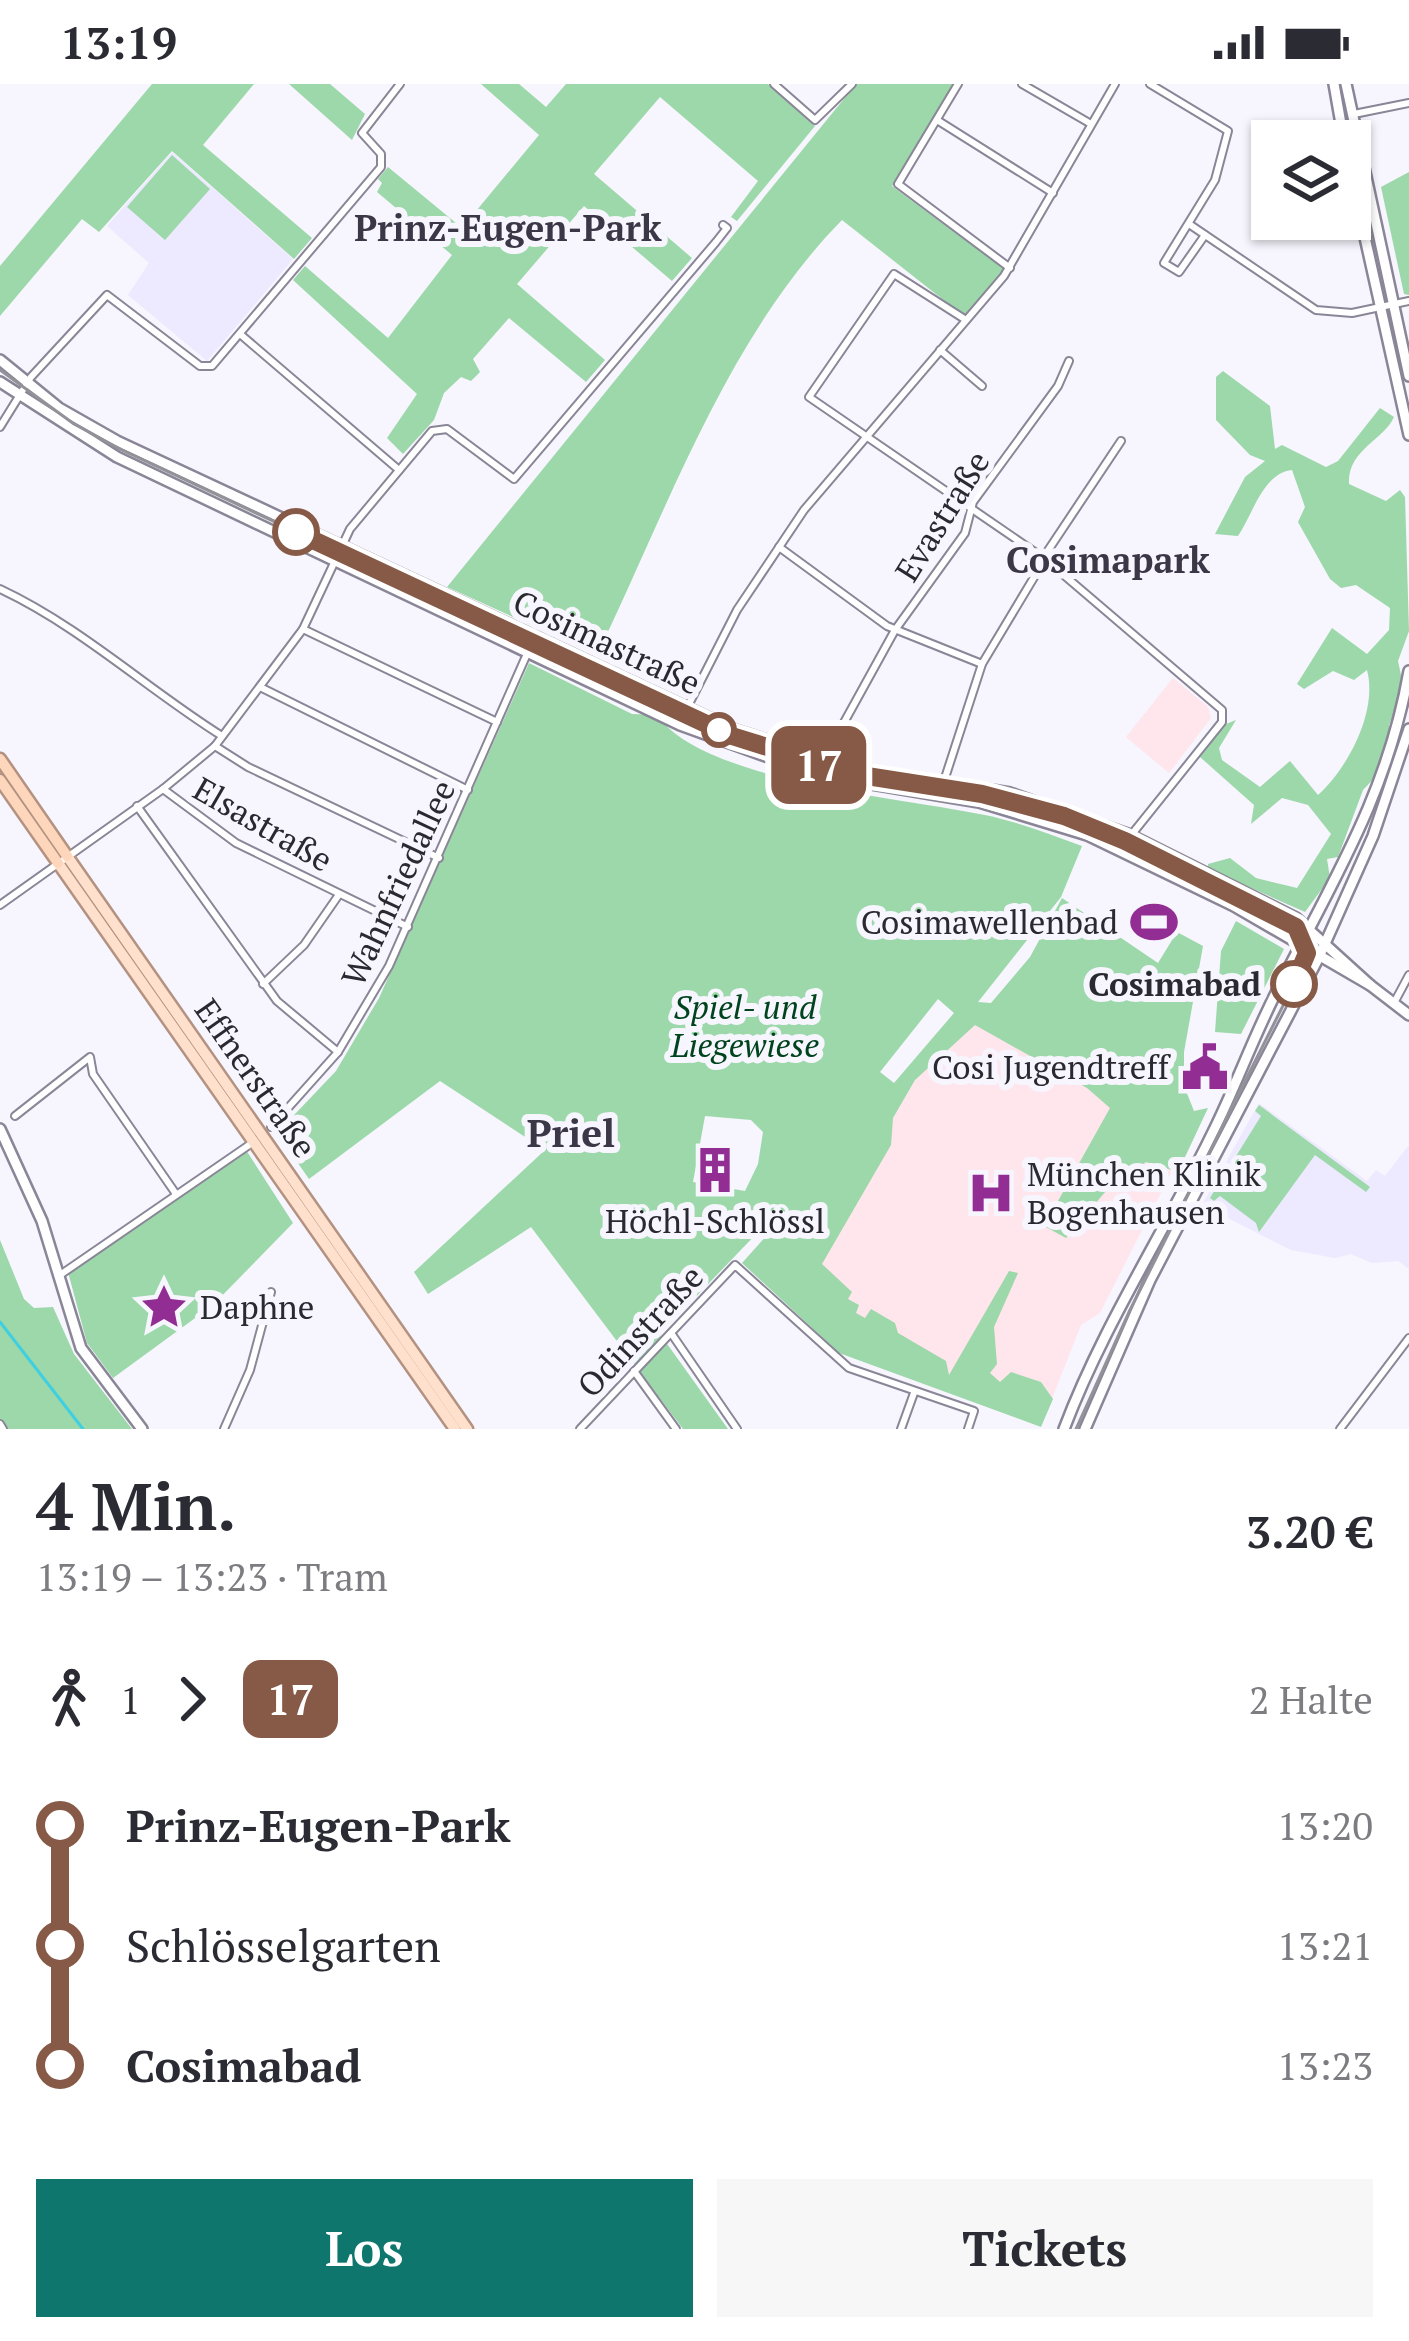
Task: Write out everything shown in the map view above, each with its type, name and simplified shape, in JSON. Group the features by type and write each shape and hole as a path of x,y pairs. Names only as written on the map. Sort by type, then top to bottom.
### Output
{"highway":[{"name":"Effnerstraße","path":"0,759 63,859"},
{"name":"Effnerstraße","path":"0,779 63,859"}],"main road":[{"path":"1334,84 1340,120"},
{"path":"1346,84 1409,435"},
{"path":"1369,240 1409,376"},
{"name":"Cosimastraße","path":"0,360 101,433 686,710 823,760 1043,802 1128,834 1312,930 1370,986"},
{"name":"Cosimastraße","path":"0,382 117,457 680,725 818,776 979,802 1120,849 1370,986"},
{"path":"1064,1429 1106,1332 1213,1133 1375,799 1409,671"},
{"path":"680,725 686,710"},
{"path":"1085,1429 1150,1280 1319,957 1373,836 1409,729"},
{"name":"Effnerstraße","path":"63,859 150,995 263,1134 455,1429"},
{"name":"Effnerstraße","path":"63,859 263,1134 467,1429"},
{"path":"1370,986 1409,1015"},
{"path":"0,1129 42,1221 81,1348 142,1429"}],"street":[{"path":"0,427 26,383 107,295 206,368 381,167 383,158 362,133 400,84"},
{"path":"774,84 819,119 852,84"},
{"path":"958,84 898,184 1010,268"},
{"path":"1022,84 1091,124"},
{"path":"686,710 730,622 778,546 1010,268 1115,84"},
{"path":"1150,84 1228,130 1220,167 1164,263 1179,272 1205,235"},
{"path":"1350,115 1409,103"},
{"path":"937,120 1053,193"},
{"path":"1189,224 1316,310 1340,314 1409,301"},
{"path":"0,904 163,790 215,746 303,629 342,546 439,426 513,480 716,242 727,228 723,225"},
{"path":"966,320 894,274 809,397 1044,559 1215,702 1224,716 1120,849"},
{"path":"240,334 399,470"},
{"path":"940,350 982,386"},
{"name":"Evastraße","path":"823,760 896,630 964,533 970,509 1058,386 1069,362"},
{"path":"944,781 982,664 1121,441"},
{"path":"778,546 896,630 982,664"},
{"path":"0,589 85,638 155,694 222,736"},
{"path":"303,629 497,722"},
{"name":"Wahnfriedallee","path":"57,1277 263,1134 338,1052 408,927 534,638"},
{"path":"260,687 468,790"},
{"path":"215,746 248,767 439,858"},
{"name":"Elsastraße","path":"163,790 210,828 408,927"},
{"path":"137,806 263,983 294,1019 338,1052"},
{"path":"263,983 304,946 339,895"},
{"path":"1394,1003 1409,975"},
{"path":"15,1116 90,1057 92,1074 176,1194"},
{"name":"Odinstraße","path":"580,1429 735,1265 833,1358 865,1376 914,1392"},
{"path":"224,1429 250,1370 271,1292"},
{"path":"670,1333 737,1429"},
{"path":"1340,1429 1409,1338"},
{"path":"634,1371 676,1429"},
{"path":"901,1429 914,1392 974,1411 968,1429"}],"shaded area":[{"path":"172,152 293,259 207,361 128,295 149,263 107,226"},
{"path":"1173,678 1208,707 1211,718 1169,773 1126,737"},
{"name":"München Klinik Bogenhausen","path":"974,1013 1076,1072 1176,1163 1100,1313 1081,1325 1042,1424 841,1349 812,1224 834,1162"},
{"path":"1259,1103 1367,1181 1376,1170 1385,1176 1409,1145 1409,1269 1398,1261 1372,1263 1351,1254 1335,1258 1291,1250 1202,1205"}],"green space":[{"path":"152,84 254,84 203,145 312,238 294,259 172,151 99,232 82,219 0,316 0,266"},
{"path":"289,84 330,84 365,114 352,140"},
{"path":"481,84 519,84 546,107 566,84 768,84 815,126 737,221 731,217 758,181 660,97 594,174 692,258 672,281 584,206 517,284 605,360 586,382 509,318 473,359 480,372 471,381 461,377 444,393 434,420 403,454 387,438 417,394 293,280 305,266 388,338 452,255 377,192 382,183 378,179 388,167 462,228 539,135"},
{"path":"856,84 954,84 892,186 1004,269 965,317 842,220 801,266 732,371 597,655 447,587"},
{"path":"172,155 210,189 165,240 127,207"},
{"path":"1409,172 1409,295 1404,294 1381,187"},
{"path":"1223,371 1270,406 1275,449 1282,445 1326,467 1338,461 1380,408 1394,417 1354,462 1349,484 1386,501 1400,490 1405,497 1409,631 1398,661 1404,689 1389,725 1392,736 1380,772 1363,790 1338,857 1327,859 1330,878 1305,912 1208,869 1208,864 1230,858 1256,878 1297,888 1331,834 1308,805 1282,798 1251,824 1254,805 1200,757 1226,724 1236,720 1219,748 1222,760 1260,787 1290,761 1318,795 1340,770 1358,738 1368,703 1367,670 1354,680 1333,671 1304,689 1297,684 1332,628 1367,654 1389,630 1390,608 1356,585 1341,588 1330,579 1298,522 1305,507 1292,470 1266,486 1238,536 1215,534 1245,477 1265,461 1250,455 1216,420 1216,377"},
{"name":"Spiel- und Liegewiese","path":"529,663 632,714 657,715 681,738 760,772 997,818 1082,846 1061,897 978,1002 991,1003 1030,957 1062,898 1158,963 1177,932 1203,946 1184,1052 1184,1086 1194,1111 1208,1108 1178,1172 1146,1162 1106,1191 1066,1238 1044,1226 1110,1108 1087,1088 975,1025 915,1080 893,1118 891,1145 822,1264 852,1292 848,1299 859,1305 856,1313 865,1318 871,1309 895,1323 898,1333 946,1361 949,1375 1009,1271 1018,1273 994,1327 997,1364 990,1373 1000,1382 1011,1372 1041,1382 1053,1399 1041,1427 839,1353 742,1263 768,1234 761,1229 660,1334 728,1429 683,1429 531,1227 428,1294 414,1272 545,1150 440,1081 309,1179 277,1133 336,1071 379,998","holes":["938,999 954,1013 894,1083 880,1072","705,1116 751,1120 763,1132 758,1164 745,1191 693,1182"]},
{"path":"1140,844 1292,920 1283,928 1136,853"},
{"path":"1236,921 1284,949 1241,1034 1215,1032 1221,951"},
{"path":"1259,1105 1370,1187 1366,1192 1315,1155 1259,1232 1256,1223 1220,1196 1214,1201 1210,1198 1261,1116 1255,1111"},
{"path":"246,1150 293,1223 213,1305 113,1378 87,1343 68,1272"},
{"path":"0,1240 24,1299 34,1308 53,1307 74,1354 132,1429 6,1429 0,1419"}],"waterway":[{"path":"0,1322 83,1429"}],"tram line":[{"path":"0,370 74,424 122,450 713,728 854,774 982,794 1063,816 1166,861 1300,930 1307,949 1305,962 1129,1312 1076,1429"},
{"name":"17","path":"296,532 732,736 854,774 1009,800 1125,841 1300,930 1307,953 1294,984"}],"place":[{"name":"Cosimawellenbad","path":"1154,922"},
{"name":"Cosimabad","path":"1294,984"},
{"name":"Cosi Jugendtreff","path":"1205,1067"},
{"name":"Höchl-Schlössl","path":"715,1170"},
{"name":"München Klinik Bogenhausen","path":"991,1193"},
{"name":"Daphne","path":"164,1307"}],"district":[{"name":"Prinz-Eugen-Park","path":"508,228"},
{"name":"Cosimapark","path":"1108,560"},
{"name":"Priel","path":"571,1133"}]}
